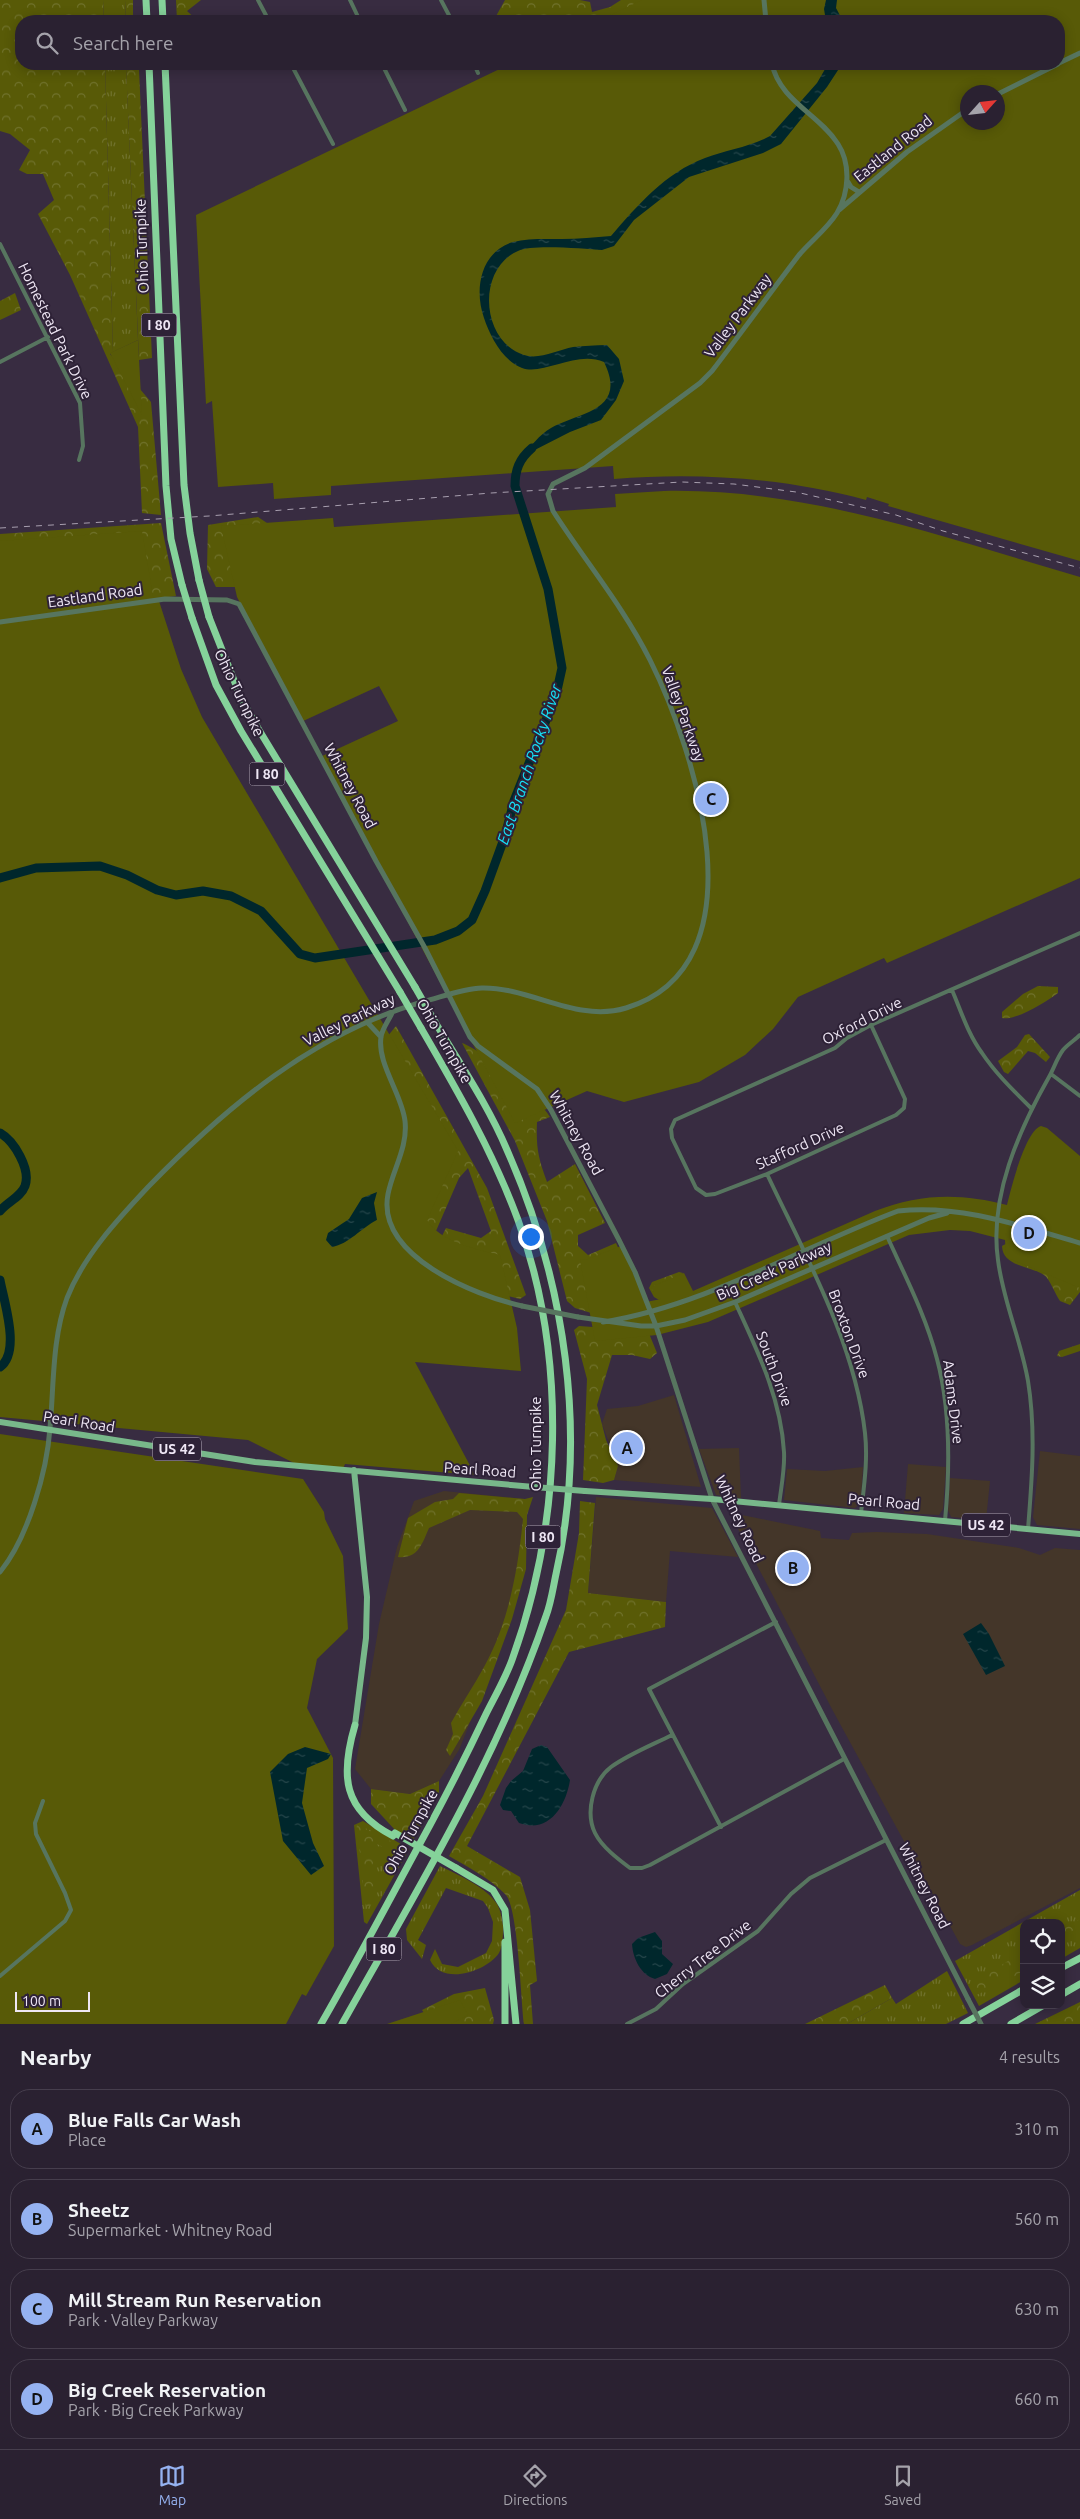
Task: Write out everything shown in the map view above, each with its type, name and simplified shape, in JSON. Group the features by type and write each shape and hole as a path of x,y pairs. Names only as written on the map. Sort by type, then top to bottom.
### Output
{"highway":[{"path":"146,0 147,15"},
{"path":"162,0 163,15"},
{"name":"Ohio Turnpike","path":"149,70 166,486 171,539 192,618 216,685 240,731 400,992 476,1124 499,1172 519,1222 534,1276 546,1336 550,1388 550,1496 529,1605 511,1662 454,1780 321,2024"},
{"name":"Ohio Turnpike","path":"165,70 184,485 190,533 199,580 209,617 241,698 254,722 415,987 506,1148 530,1207 550,1272 569,1385 571,1438 569,1496 562,1550 547,1615 505,1719 481,1771 342,2024"},
{"path":"355,1725 347,1771 348,1789 360,1813 371,1823 493,1890 505,1910 516,2024"},
{"path":"455,1869 493,1896 503,1916 505,2024"},
{"path":"1065,1966 1080,1958"},
{"path":"1065,1993 1080,1984"},
{"path":"963,2024 1020,1992"},
{"path":"1011,2024 1037,2009"}],"main road":[{"name":"Pearl Road","path":"0,1422 255,1462 585,1492 712,1499 862,1512 1080,1534"},
{"path":"354,1470 367,1597 366,1638 355,1725"}],"street":[{"path":"258,0 266,15"},
{"path":"350,0 357,15"},
{"path":"441,0 449,15"},
{"path":"764,0 765,15"},
{"path":"1065,60 1080,53"},
{"path":"294,70 333,144"},
{"path":"385,70 405,110"},
{"name":"Valley Parkway","path":"0,1572 21,1535 37,1496 47,1458 54,1366 61,1317 79,1273 94,1249 147,1188 229,1110 256,1088 301,1058 368,1022 392,1012 448,994 481,988 510,990 580,1010 611,1012 643,1002 666,989 683,969 693,952 706,910 709,866 696,791 678,728 663,688 629,622 552,511 548,494 553,484 585,468 700,384 712,371 799,255 837,212 848,182 844,154 826,129 793,101 781,86 774,70"},
{"path":"1005,90 1046,70"},
{"name":"Eastland Road","path":"837,212 922,140 960,114"},
{"path":"848,182 851,187 859,192"},
{"name":"Homestead Park Drive","path":"0,244 80,403 83,446 78,460"},
{"path":"0,259 6,256"},
{"path":"0,362 48,338"},
{"name":"Eastland Road","path":"0,622 165,600 194,598"},
{"name":"Whitney Road","path":"194,598 227,600 239,604 376,861 415,929 470,1037 478,1046 537,1090 551,1110 635,1272 656,1326 712,1499 776,1622 844,1760 981,2024"},
{"name":"Oxford Drive","path":"681,1116 835,1048 847,1038 871,1026 1080,933"},
{"path":"952,990 969,1030 981,1052 994,1070 1031,1108"},
{"path":"368,1022 381,1037 392,1012"},
{"name":"Stafford Drive","path":"681,1116 674,1120 671,1129 672,1138 696,1188 706,1195 715,1194 767,1174 896,1115 904,1108 905,1100 871,1026"},
{"path":"1028,1529 1032,1473 1032,1417 1021,1346 998,1260 997,1219 1003,1185 1031,1108 1063,1050 1080,1035"},
{"name":"Big Creek Parkway","path":"381,1037 385,1064 399,1098 405,1122 404,1145 387,1195 387,1210 394,1234 415,1258 486,1295 522,1306 603,1322 656,1326 701,1315 735,1302 929,1218 950,1212"},
{"path":"1051,1074 1080,1096"},
{"name":"Broxton Drive","path":"767,1174 804,1251 851,1365 860,1399 866,1468 862,1512"},
{"name":"Big Creek Parkway","path":"603,1322 650,1311 711,1290 898,1211 917,1209 997,1219 1080,1243"},
{"name":"Adams Drive","path":"887,1236 918,1303 938,1360 948,1427 948,1485 945,1521"},
{"name":"South Drive","path":"735,1302 759,1352 774,1394 781,1422 784,1454 779,1505"},
{"path":"721,1828 649,1689 776,1622"},
{"path":"672,1734 612,1766 599,1779 594,1792 592,1809 595,1833 624,1864 635,1869 650,1865 721,1828 766,1800 844,1760"},
{"path":"0,1976 65,1922 71,1910 65,1893 36,1834 35,1823 43,1801"},
{"name":"Cherry Tree Drive","path":"627,2024 656,2009 677,1989 758,1931 791,1894 810,1878 886,1840"}],"shaded area":[{"path":"674,1395 701,1487 614,1480 618,1466 602,1424 607,1409 638,1406"},
{"path":"739,1448 741,1498 716,1495 699,1449"},
{"path":"1040,1451 1080,1456 1080,1529 1037,1525 1033,1517"},
{"path":"908,1464 946,1467 943,1509 939,1515 904,1513"},
{"path":"863,1467 860,1504 855,1508 784,1500 787,1469 825,1471"},
{"path":"950,1478 990,1481 986,1520 951,1517 948,1510"},
{"path":"444,1491 525,1499 526,1542 508,1628 459,1750 439,1781 410,1794 371,1789 355,1769 379,1624 397,1547 414,1501"},
{"path":"596,1497 712,1508 738,1557 670,1551 666,1602 588,1593"},
{"path":"742,1515 820,1531 821,1538 849,1540 852,1533 877,1532 927,1534 1019,1548 1040,1555 1055,1548 1080,1550 1080,1888 972,1945 966,1947 960,1944 833,1711 736,1525"}],"green space":[{"path":"0,0 103,0 104,15 15,15 15,70 105,70 113,352 110,354 151,402 161,515 142,513 138,427 70,275 38,214 54,200 43,174 27,174 19,170 30,150 10,134 0,131"},
{"path":"103,0 125,0 126,15 104,15"},
{"path":"125,0 133,0 133,15 126,15"},
{"path":"176,0 201,0 187,11 191,15 177,15"},
{"path":"505,0 580,0 590,2 592,12 610,7 621,0 758,0 759,15 497,15"},
{"path":"642,0 1080,0 1080,561 888,506 889,504 867,497 866,500 804,486 741,479 678,476 614,479 613,466 331,486 331,495 274,499 273,483 218,487 212,401 206,404 196,215 498,70 1065,70 1065,15 611,15"},
{"path":"105,70 126,70 138,340 113,352"},
{"path":"126,70 139,70 152,358 139,360"},
{"path":"15,293 21,310 0,320 0,301"},
{"path":"138,340 142,415 110,353"},
{"path":"664,491 718,492 823,506 926,531 1080,577 1080,878 887,963 884,958 798,997 773,1029 745,1055 699,1082 624,1102 587,1091 515,1123 320,757 398,721 379,686 301,722 237,597 221,526 333,518 334,527 616,507 615,494"},
{"path":"258,517 285,535 240,587 216,587 207,569 208,525"},
{"path":"161,523 176,596 0,619 0,534"},
{"path":"142,531 154,602 159,601 181,669 202,717 457,1149 459,1149 427,1220 441,1234 459,1244 500,1255 517,1328 521,1371 415,1362 475,1475 345,1464 342,1471 304,1468 248,1440 0,1417 0,541"},
{"path":"1038,986 1058,987 1058,993 1023,1014 1002,1018 1002,1012 1023,994"},
{"path":"396,1026 487,1188 526,1295 520,1299 493,1292 430,1260 446,1228 481,1238 491,1231 468,1168 459,1178 426,1254 387,1037"},
{"path":"1029,1034 1050,1057 1046,1062 1035,1053 1028,1051 1008,1074 1004,1072 998,1061 1017,1047 1025,1035"},
{"path":"462,1043 483,1055 510,1076 544,1108 550,1117 537,1122 538,1152 547,1182 575,1164 605,1223 578,1235 578,1246 588,1255 616,1243 628,1270 601,1316 575,1308 567,1301 547,1221 515,1141"},
{"path":"1041,1126 1047,1128 1080,1156 1080,1288 1006,1257 1005,1240 970,1231 950,1230 909,1235 708,1322 657,1335 595,1341 580,1260 588,1259 621,1246 646,1302 661,1299 655,1296 651,1287 684,1273 693,1291 892,1205 925,1198 957,1197 974,1198 1007,1205 1024,1149 1035,1130"},
{"path":"1011,1241 1080,1249 1080,1292 1070,1305 1060,1301 1044,1275 1018,1265 1007,1258 1003,1253 1002,1246"},
{"path":"679,1272 683,1273 661,1301 654,1297 649,1288 652,1282"},
{"path":"579,1326 648,1331 657,1353 650,1359 632,1355 612,1355 597,1405 606,1440 618,1466 614,1480 603,1483 583,1480 587,1379 574,1330"},
{"path":"1080,1344 1080,1351 1062,1357 1057,1356 1059,1351"},
{"path":"0,1434 303,1479 324,1512 325,1519 343,1556 348,1629 317,1659 307,1708 333,1758 334,1946 306,1996 302,1994 286,2024 0,2024"},
{"path":"459,1493 525,1499 533,1497 527,1515 526,1569 512,1619 482,1701 450,1756 446,1750 453,1734 451,1723 493,1650 506,1614 515,1576 523,1519 517,1512 470,1510 429,1528 415,1553 410,1556 398,1557 408,1518 435,1502 453,1499"},
{"path":"580,1501 595,1503 588,1593 666,1602 665,1627 569,1652 467,1846 520,1877 530,1910 537,1981 530,1985 533,2024 524,2024 516,1935 510,1904 506,1895 479,1874 449,1856 483,1796 566,1610 579,1533"},
{"path":"439,1781 439,1793 413,1840 396,1831 371,1804 371,1789 410,1794"},
{"path":"363,1821 409,1849 367,1924 364,1922 354,1825"},
{"path":"357,1825 403,1847 395,1852 372,1842 370,1843 375,1875 375,1902 368,1907 366,1906 363,1886"},
{"path":"440,1866 486,1892 499,1909 503,1926 503,1937 499,1953 493,1960 475,1970 454,1974 444,1973 436,1968 430,1960 435,1949 442,1964 458,1967 486,1953 492,1941 493,1922 488,1908 483,1901 446,1888 418,1940 426,1945 422,1959 407,1940 406,1929"},
{"path":"1080,1890 1080,1948 1065,1957 1065,1919 1029,1919"},
{"path":"1080,1919 1080,1926 1074,1929 1065,1939 1065,1927"},
{"path":"1020,1924 1020,1982 979,2006 955,1961"},
{"path":"1020,1953 1020,1973 1004,1983 976,1995 971,1984"},
{"path":"947,1971 968,2013 946,2024 847,2024 892,1998 896,2004"},
{"path":"885,1985 892,1998 847,2024 805,2024"},
{"path":"485,1988 494,2020 493,2024 432,2024 422,2010 454,1994"},
{"path":"460,2000 468,2015 451,2024 387,2024"},
{"path":"1080,2002 1080,2024 1035,2024 1074,2005"}],"water":[{"path":"826,0 837,0 836,8 840,15 825,15"},
{"path":"825,70 838,70 827,87 781,144 763,153 689,177 634,220 614,246 602,250 558,247 525,249 518,251 505,260 495,272 490,288 489,304 492,320 499,335 509,347 524,355 536,356 573,347 607,345 619,359 624,381 616,400 601,420 570,432 523,456 551,428 587,413 605,400 610,391 610,378 604,362 593,359 582,359 530,370 522,368 508,359 493,340 481,307 480,284 482,273 493,254 513,242 531,239 574,239 611,236 653,191 677,172 705,158 754,143 770,136 817,83"},
{"path":"377,1192 374,1203 377,1220 344,1243 332,1247 326,1240 328,1233 349,1219 362,1198"},
{"path":"981,1623 989,1634 1005,1666 986,1675 963,1634"},
{"path":"541,1745 547,1747 570,1780 568,1790 560,1808 547,1821 539,1825 519,1823 511,1811 503,1810 500,1805 506,1788 523,1771 532,1749"},
{"path":"305,1747 331,1754 328,1759 307,1768 302,1803 313,1843 324,1866 311,1875 283,1841 270,1772 288,1754"},
{"path":"655,1932 662,1941 662,1954 673,1964 667,1974 655,1979 646,1974 639,1966 632,1944 638,1938"}],"waterway":[{"name":"East Branch Rocky River","path":"0,878 36,868 100,866 127,875 157,890 176,895 203,891 231,896 261,911 300,954 315,958 435,940 458,931 472,920 505,836 514,801 556,695 562,668 548,589 515,486 519,465 532,448"},
{"name":"East Branch Rocky River","path":"0,1133 16,1149 26,1172 23,1190 0,1211"},
{"name":"East Branch Rocky River","path":"0,1280 10,1339 6,1360 0,1367"}],"railway":[{"path":"0,528 209,516 491,493 682,482 734,484 796,492 896,515 943,531 1080,568"}],"place":[{"name":"Mill Stream Run Reservation","path":"711,799"},
{"name":"Big Creek Reservation","path":"1029,1233"},
{"name":"Blue Falls Car Wash","path":"627,1448"},
{"name":"Sheetz","path":"793,1568"}]}
